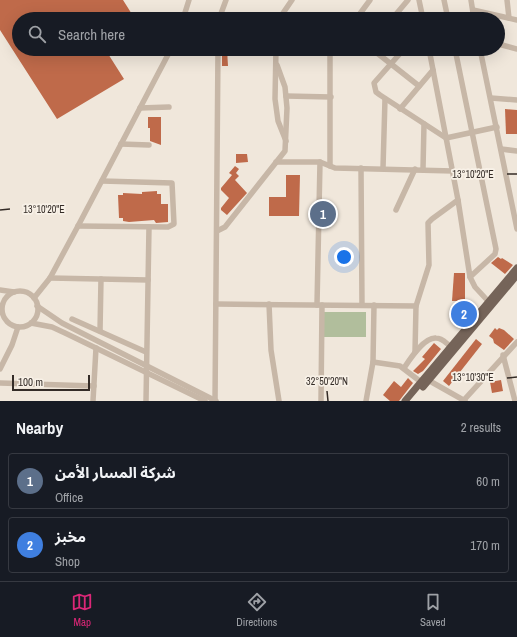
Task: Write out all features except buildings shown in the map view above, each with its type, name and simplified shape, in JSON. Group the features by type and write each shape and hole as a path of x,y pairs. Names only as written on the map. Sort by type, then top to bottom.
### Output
{"main road":[{"path":"405,401 517,268"},
{"path":"411,401 517,275"}],"street":[{"path":"185,12 189,0"},
{"path":"222,12 226,0"},
{"path":"284,12 292,0"},
{"path":"361,12 370,0"},
{"path":"398,12 408,0"},
{"path":"419,0 422,12"},
{"path":"444,0 447,12"},
{"path":"471,0 473,10 482,12"},
{"path":"507,0 509,18"},
{"path":"505,17 517,20"},
{"path":"505,46 517,49"},
{"path":"34,298 50,278 167,56"},
{"path":"0,290 27,293 34,298 38,306 62,323 216,401 218,56"},
{"path":"276,56 274,99 278,121 286,142"},
{"path":"330,56 330,166"},
{"path":"380,56 420,86"},
{"path":"397,56 374,83 376,92 385,99 446,138 497,127"},
{"path":"430,56 453,171 470,277 475,287 488,301"},
{"path":"457,56 496,249 495,254 470,277"},
{"path":"482,56 517,229"},
{"path":"217,231 225,227 284,153 286,142 286,96 277,65"},
{"path":"400,109 433,70"},
{"path":"286,96 331,97"},
{"path":"491,98 517,100"},
{"path":"383,168 385,99"},
{"path":"140,108 169,107"},
{"path":"423,170 424,124"},
{"path":"121,144 149,145"},
{"path":"501,149 517,151"},
{"path":"276,162 320,162 330,166 453,171"},
{"path":"320,162 321,401"},
{"path":"361,168 362,305"},
{"path":"396,210 415,169"},
{"path":"78,226 170,227 174,224 172,183 102,181"},
{"path":"510,196 517,198"},
{"path":"415,352 416,306 429,265 428,223 458,200"},
{"path":"146,401 149,227"},
{"path":"50,278 148,280"},
{"path":"100,332 101,279"},
{"path":"14,292 4,303 2,311 8,322 18,327 31,323 36,317 38,306"},
{"path":"216,304 416,306"},
{"path":"269,304 271,350 279,401"},
{"path":"366,401 373,362 374,305"},
{"path":"72,319 146,352"},
{"path":"31,323 58,329 205,401"},
{"path":"0,369 18,327"},
{"path":"404,368 415,352 434,338 441,339 450,346"},
{"path":"428,380 464,400 503,355 517,342"},
{"path":"93,401 96,348"},
{"path":"503,355 515,401"},
{"path":"373,362 404,368 421,382"},
{"path":"0,383 94,386"}],"green space":[{"path":"324,312 366,312 366,337 323,337"}],"place":[{"name":"شركة المسار الأمن","path":"323,214"},
{"name":"مخبز","path":"464,314"}]}
